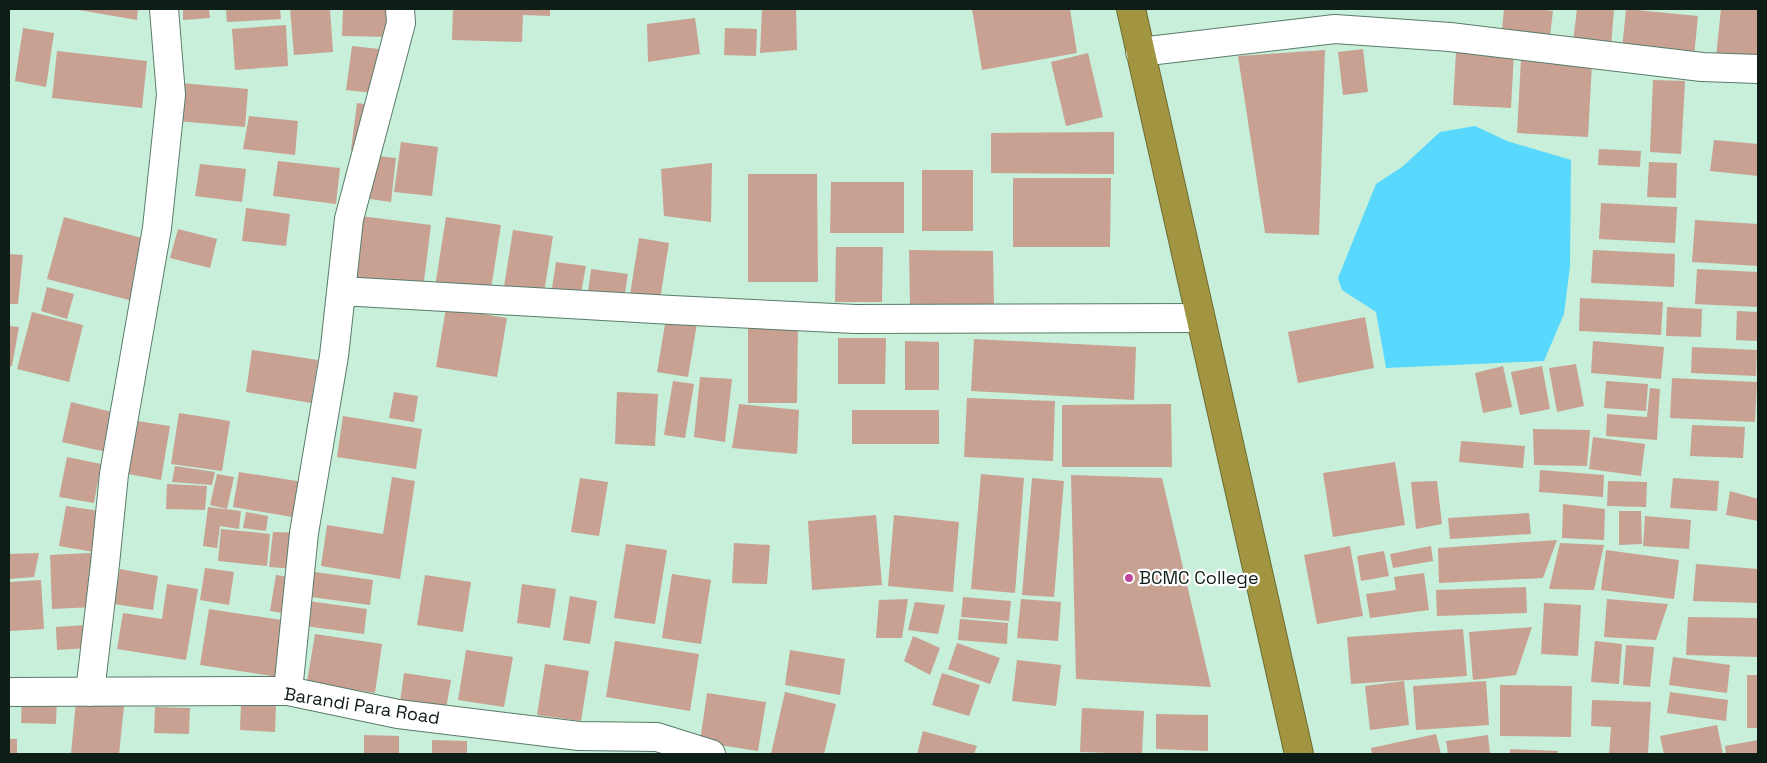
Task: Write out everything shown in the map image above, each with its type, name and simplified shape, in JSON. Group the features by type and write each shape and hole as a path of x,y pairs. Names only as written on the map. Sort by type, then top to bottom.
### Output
{"highway":[{"path":"1131,9 1299,754"}],"street":[{"path":"90,692 114,474 157,228 171,95 164,9"},
{"path":"288,692 304,533 334,356 349,219 401,23 400,9"},
{"path":"1140,52 1335,29 1450,37 1702,67 1758,69"},
{"path":"341,291 662,310 855,319 1200,318"},
{"name":"Barandi Para Road","path":"9,692 288,692 398,714 579,736 657,737 712,754"}],"water":[{"path":"1475,126 1507,141 1571,160 1570,266 1564,314 1544,361 1386,368 1376,312 1342,290 1338,278 1376,184 1402,167 1440,132"}],"building":[{"path":"73,9 138,9 137,20"},
{"path":"183,9 209,9 210,18 183,20"},
{"path":"226,9 280,9 281,19 227,22"},
{"path":"290,9 330,9 333,52 294,55"},
{"path":"343,9 394,9 393,37 342,36"},
{"path":"453,9 550,9 550,16 523,15 522,42 452,40"},
{"path":"762,9 796,9 797,50 760,53"},
{"path":"972,9 1070,9 1077,53 982,70"},
{"path":"1504,9 1553,11 1549,44 1501,39"},
{"path":"1577,9 1614,9 1611,47 1573,42"},
{"path":"1626,9 1698,16 1693,67 1621,59"},
{"path":"1721,9 1758,9 1757,61 1716,57"},
{"path":"695,18 700,54 648,62 647,24"},
{"path":"286,25 288,66 235,70 232,29"},
{"path":"23,28 54,33 46,87 15,81"},
{"path":"725,28 757,29 756,56 724,55"},
{"path":"352,46 398,51 392,95 346,90"},
{"path":"1363,49 1368,92 1343,95 1338,52"},
{"path":"1325,50 1319,235 1265,233 1238,56"},
{"path":"57,51 147,61 142,108 52,98"},
{"path":"1456,51 1514,53 1511,108 1453,105"},
{"path":"1088,53 1103,117 1066,126 1051,62"},
{"path":"1521,59 1592,63 1588,137 1517,133"},
{"path":"1653,80 1685,81 1681,154 1650,152"},
{"path":"181,83 248,89 245,127 177,121"},
{"path":"357,103 386,107 380,153 351,150"},
{"path":"249,116 298,121 295,155 243,149"},
{"path":"1114,132 1114,174 991,173 991,133"},
{"path":"1714,140 1758,144 1758,176 1710,171"},
{"path":"401,142 438,147 432,196 394,192"},
{"path":"1599,149 1641,151 1640,167 1598,165"},
{"path":"369,155 396,158 391,202 363,198"},
{"path":"278,161 340,168 336,204 273,196"},
{"path":"1649,162 1677,163 1676,198 1647,197"},
{"path":"712,163 711,222 664,216 661,169"},
{"path":"200,164 246,169 242,202 195,196"},
{"path":"922,170 973,170 973,231 922,231"},
{"path":"748,174 817,174 818,282 748,282"},
{"path":"1013,178 1111,178 1110,247 1013,247"},
{"path":"831,182 904,182 904,233 830,233"},
{"path":"1601,203 1677,207 1675,243 1599,239"},
{"path":"246,208 290,214 286,246 242,241"},
{"path":"353,215 431,225 423,289 346,280"},
{"path":"64,217 149,240 133,301 47,279"},
{"path":"446,217 501,225 490,295 435,287"},
{"path":"1695,220 1758,224 1758,266 1692,262"},
{"path":"178,229 217,239 210,268 170,258"},
{"path":"513,230 553,236 543,299 503,293"},
{"path":"639,238 669,243 659,305 629,301"},
{"path":"836,247 883,247 882,302 835,302"},
{"path":"909,250 993,251 994,307 910,306"},
{"path":"1593,250 1675,254 1674,287 1591,283"},
{"path":"9,254 23,255 18,304 9,304"},
{"path":"556,262 586,266 580,299 551,295"},
{"path":"591,269 628,274 623,305 587,300"},
{"path":"1697,269 1758,272 1758,307 1695,304"},
{"path":"47,287 74,294 67,319 41,311"},
{"path":"1580,298 1663,302 1661,335 1579,331"},
{"path":"1667,307 1702,309 1701,337 1666,336"},
{"path":"446,308 507,318 497,377 436,367"},
{"path":"1737,311 1758,312 1758,341 1736,340"},
{"path":"32,312 83,325 69,382 17,369"},
{"path":"1365,317 1374,368 1298,383 1288,332"},
{"path":"666,318 697,323 688,377 657,372"},
{"path":"748,323 798,323 797,403 748,403"},
{"path":"9,326 19,327 12,366 9,366"},
{"path":"838,338 886,338 885,384 838,384"},
{"path":"974,339 1136,347 1134,400 971,391"},
{"path":"905,341 939,342 939,390 905,390"},
{"path":"1593,341 1664,347 1661,379 1591,373"},
{"path":"1692,347 1757,350 1756,376 1691,373"},
{"path":"252,350 318,360 311,403 246,392"},
{"path":"1576,364 1584,406 1557,412 1549,368"},
{"path":"1503,366 1512,407 1483,413 1475,373"},
{"path":"1542,366 1550,409 1520,415 1511,372"},
{"path":"700,377 732,379 725,442 694,437"},
{"path":"1672,378 1757,382 1755,422 1670,418"},
{"path":"673,381 694,384 685,438 664,435"},
{"path":"1606,381 1648,384 1646,411 1604,408"},
{"path":"1650,388 1660,389 1657,440 1606,436 1607,414 1647,417"},
{"path":"394,392 418,396 414,422 389,418"},
{"path":"617,392 658,394 655,446 615,444"},
{"path":"967,398 1055,401 1053,461 964,457"},
{"path":"71,402 116,413 106,452 62,442"},
{"path":"739,404 799,410 797,454 732,448"},
{"path":"1171,404 1172,467 1062,467 1062,405"},
{"path":"852,410 939,410 939,444 852,444"},
{"path":"179,413 230,421 222,471 171,464"},
{"path":"343,416 422,429 416,469 337,457"},
{"path":"137,421 170,426 161,480 128,474"},
{"path":"1692,425 1745,427 1743,458 1690,456"},
{"path":"1533,429 1590,430 1587,466 1534,465"},
{"path":"1593,437 1645,444 1641,476 1589,469"},
{"path":"1461,441 1525,446 1523,468 1459,462"},
{"path":"67,457 101,464 94,503 59,497"},
{"path":"1395,462 1405,525 1333,537 1323,473"},
{"path":"175,466 215,472 212,485 172,482"},
{"path":"1540,470 1604,475 1603,497 1539,492"},
{"path":"239,472 316,484 310,520 233,507"},
{"path":"217,474 234,477 227,509 210,505"},
{"path":"981,474 1024,478 1015,593 971,589"},
{"name":"BCMC College","path":"1071,475 1162,478 1211,687 1076,679"},
{"path":"392,477 415,481 400,579 321,566 327,525 383,534"},
{"path":"580,478 608,482 599,536 571,532"},
{"path":"1032,478 1064,481 1054,597 1022,595"},
{"path":"1673,478 1719,481 1717,511 1670,508"},
{"path":"1437,481 1442,524 1416,529 1411,482"},
{"path":"1608,481 1647,482 1646,507 1607,506"},
{"path":"167,484 207,486 205,510 166,509"},
{"path":"1730,491 1758,499 1758,521 1726,515"},
{"path":"1563,504 1605,509 1604,540 1562,538"},
{"path":"66,506 100,511 94,552 59,546"},
{"path":"208,507 241,511 239,529 220,526 217,548 203,546"},
{"path":"1619,511 1641,511 1642,544 1619,545"},
{"path":"246,512 268,516 266,531 243,528"},
{"path":"1529,513 1531,534 1450,539 1448,518"},
{"path":"876,515 882,585 812,590 808,521"},
{"path":"894,515 959,522 953,592 888,586"},
{"path":"1645,516 1691,520 1689,549 1643,546"},
{"path":"221,529 270,534 267,566 218,561"},
{"path":"273,532 304,533 299,569 269,567"},
{"path":"1557,540 1543,578 1439,583 1438,548"},
{"path":"734,543 770,545 767,584 732,583"},
{"path":"1560,543 1604,545 1594,590 1549,589"},
{"path":"626,544 667,550 655,624 614,618"},
{"path":"1350,546 1363,616 1317,624 1304,555"},
{"path":"1431,546 1433,561 1393,568 1390,554"},
{"path":"1606,550 1679,560 1674,599 1601,590"},
{"path":"1384,551 1389,576 1361,581 1357,556"},
{"path":"39,553 34,577 9,579 9,554"},
{"path":"91,553 94,607 52,609 50,555"},
{"path":"1696,564 1758,569 1758,603 1693,601"},
{"path":"205,568 234,572 229,605 200,600"},
{"path":"120,569 158,576 153,610 114,604"},
{"path":"315,572 373,580 370,605 311,597"},
{"path":"1424,573 1429,610 1370,618 1366,594 1396,590 1394,577"},
{"path":"672,574 711,580 701,644 662,638"},
{"path":"276,575 302,579 296,615 270,611"},
{"path":"425,575 471,582 463,632 417,625"},
{"path":"41,580 44,629 9,631 9,582"},
{"path":"167,584 198,589 186,660 117,649 123,613 162,619"},
{"path":"522,584 556,589 550,628 517,623"},
{"path":"1526,587 1527,613 1437,616 1436,590"},
{"path":"570,596 597,601 590,644 563,640"},
{"path":"963,597 1011,601 1009,621 961,617"},
{"path":"908,599 902,638 876,638 879,600"},
{"path":"1021,599 1061,602 1058,641 1017,638"},
{"path":"1607,599 1668,604 1656,640 1604,637"},
{"path":"308,601 367,609 364,634 305,626"},
{"path":"915,602 945,605 938,634 908,630"},
{"path":"1544,603 1581,605 1578,656 1541,654"},
{"path":"209,609 288,621 279,677 200,665"},
{"path":"1688,617 1758,618 1758,657 1686,655"},
{"path":"960,619 1008,623 1007,644 958,640"},
{"path":"87,625 89,648 57,650 56,627"},
{"path":"1532,627 1516,675 1473,680 1469,632"},
{"path":"1463,629 1467,676 1351,684 1347,637"},
{"path":"315,634 382,644 375,693 307,682"},
{"path":"913,636 940,648 930,675 904,661"},
{"path":"615,641 699,654 690,711 606,697"},
{"path":"1595,641 1622,644 1619,684 1591,682"},
{"path":"957,643 1000,658 990,684 948,669"},
{"path":"1626,645 1654,647 1650,687 1623,685"},
{"path":"466,650 513,657 504,707 458,700"},
{"path":"790,650 845,659 840,695 785,685"},
{"path":"1673,657 1730,665 1727,693 1669,685"},
{"path":"1017,660 1061,665 1056,706 1012,701"},
{"path":"545,664 589,671 581,721 537,715"},
{"path":"404,673 451,680 446,709 400,702"},
{"path":"942,673 980,685 969,716 932,705"},
{"path":"1747,675 1758,675 1758,728 1747,728"},
{"path":"1404,681 1409,725 1370,730 1365,686"},
{"path":"1486,681 1489,725 1416,730 1413,686"},
{"path":"1500,685 1572,686 1571,737 1500,736"},
{"path":"785,692 836,704 824,754 771,754"},
{"path":"1670,692 1728,700 1726,721 1667,713"},
{"path":"707,693 766,702 758,751 700,742"},
{"path":"22,697 57,698 56,724 21,723"},
{"path":"1592,700 1651,702 1648,754 1609,754 1611,727 1591,726"},
{"path":"76,701 124,706 119,754 71,754"},
{"path":"241,704 276,705 275,732 240,730"},
{"path":"155,707 190,708 189,734 154,733"},
{"path":"1082,708 1144,711 1142,754 1080,752"},
{"path":"1156,714 1208,715 1208,751 1156,749"},
{"path":"1717,725 1723,754 1664,754 1660,736"},
{"path":"923,731 977,746 974,754 917,754"},
{"path":"1436,734 1441,754 1372,754 1371,748"},
{"path":"364,735 399,736 399,754 364,754"},
{"path":"1488,735 1490,754 1448,754 1446,741"},
{"path":"9,739 17,739 17,754 9,754"},
{"path":"432,740 467,741 467,754 432,754"},
{"path":"1758,740 1758,754 1726,754 1725,746"},
{"path":"1510,749 1558,751 1557,754 1510,754"}],"place":[{"name":"BCMC College","path":"1129,578"}]}
